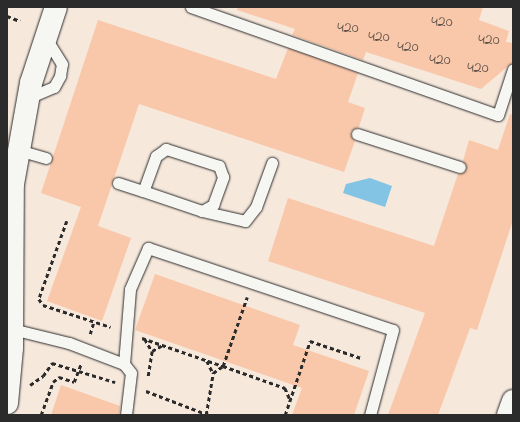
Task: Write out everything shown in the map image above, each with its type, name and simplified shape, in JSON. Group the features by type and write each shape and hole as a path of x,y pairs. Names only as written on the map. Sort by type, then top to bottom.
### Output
{"street":[{"path":"7,403 12,329 12,221 18,150 28,98 56,7"},
{"path":"508,415 513,401"}],"lane":[{"path":"191,7 498,115 513,68"},
{"path":"357,134 460,167"},
{"path":"143,191 156,156 166,149 219,166 223,177 213,205 202,211"},
{"path":"18,150 46,158"},
{"path":"118,183 202,211 245,221 256,207 272,164"},
{"path":"124,364 130,289 148,248 393,330 370,415"},
{"path":"12,329 85,349 124,364 131,373 131,388 126,415"}],"path":[{"path":"7,16 20,21"},
{"path":"67,221 39,299 43,305 127,332 285,388 290,399"},
{"path":"213,373 223,366 252,284"},
{"path":"41,415 52,382 59,377 74,382 79,371 94,321"},
{"path":"144,338 152,350 148,378"},
{"path":"284,415 310,341 361,358"},
{"path":"152,350 163,345"},
{"path":"25,388 42,376 52,363 146,392 207,415 213,373 206,360"},
{"path":"146,392 147,385"}],"water":[{"path":"370,178 392,186 385,207 343,193 346,184"}],"building":[{"path":"238,7 483,7 479,20 509,31 506,42 513,43 513,62 481,89 366,52 363,60 292,35 295,29 237,10"},
{"path":"98,20 276,79 288,48 358,73 348,102 365,108 359,127 350,132 355,141 344,172 139,104 98,226 131,238 102,321 47,301 81,207 41,193"},
{"path":"510,114 513,115 513,220 477,330 470,328 438,415 388,415 425,313 268,261 288,198 434,246 458,174 466,169 463,161 469,140 498,150"},
{"path":"155,274 300,325 293,345 369,371 354,415 292,415 302,388 135,330"},
{"path":"61,385 120,406 119,415 51,415"}]}
